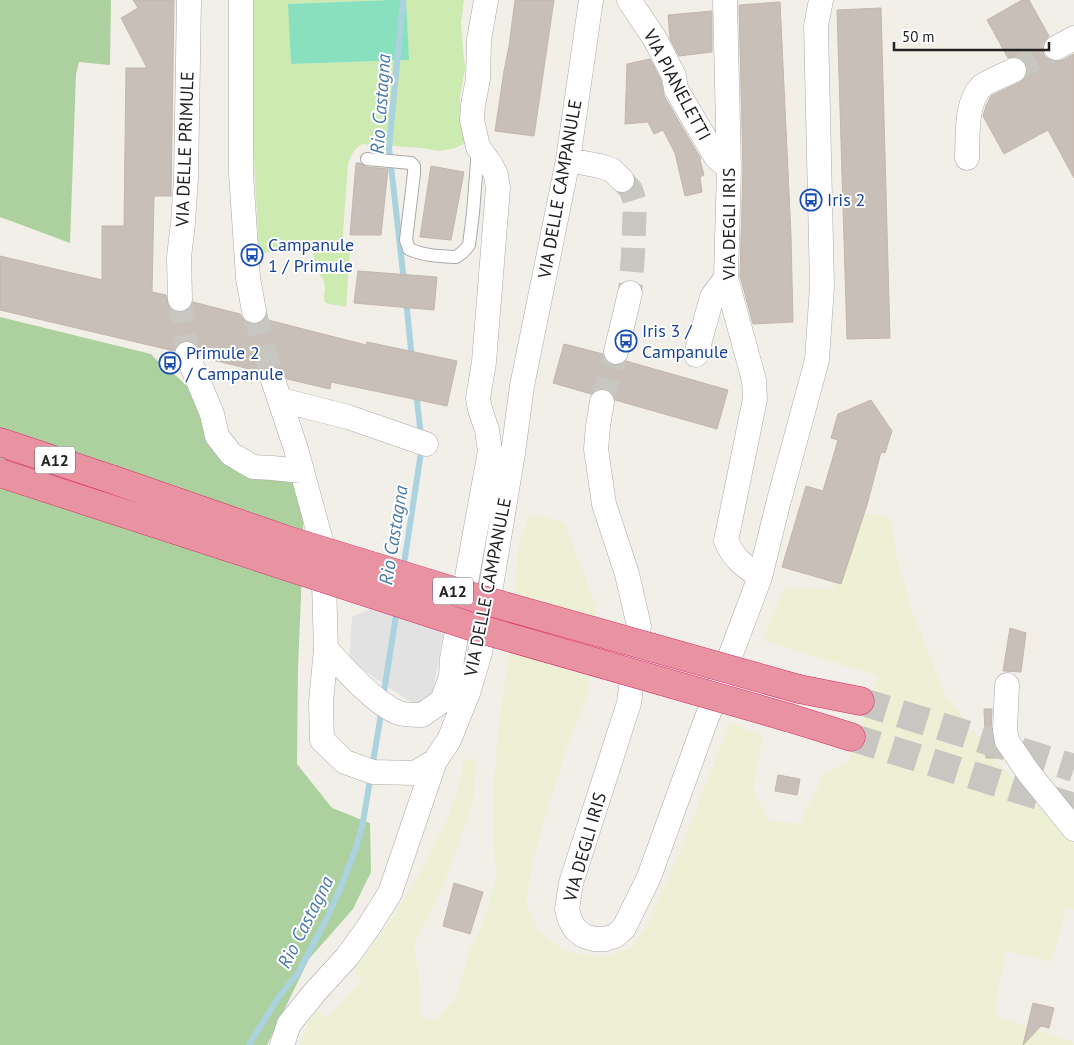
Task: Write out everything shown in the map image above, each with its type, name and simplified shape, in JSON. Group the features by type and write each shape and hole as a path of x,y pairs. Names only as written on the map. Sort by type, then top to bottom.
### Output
{"highway":[{"name":"A12","path":"0,442 293,542 483,600 799,689 860,701"},
{"name":"A12","path":"0,473 473,627 851,737"}],"street":[{"name":"VIA DELLE PRIMULE","path":"180,299 179,257 186,178 189,0"},
{"path":"241,0 241,173 248,278 254,311"},
{"path":"326,649 356,680 381,702 400,713 422,716 442,701 451,677 452,659 490,451 488,430 478,398 484,362 498,188 496,175 478,147 472,120 478,79 479,40 486,0"},
{"name":"VIA DELLE CAMPANULE","path":"426,444 277,390 314,511 323,548 326,649 321,702 322,740 345,762 373,772 415,772 434,761 449,740 468,693 480,653 522,386 568,160 591,0"},
{"name":"VIA PIANELETTI","path":"629,0 654,39 674,76 676,88 716,157 729,168"},
{"name":"VIA DEGLI IRIS","path":"725,0 729,168 726,278 754,380 755,398 726,541 732,553 742,564 760,577"},
{"name":"VIA DEGLI IRIS","path":"602,402 596,449 604,504 627,574 639,626 629,703 572,883 568,909 570,920 575,929 584,936 594,939 616,936 624,928 649,877 760,577 817,360 822,286 816,26 821,0"},
{"path":"967,158 968,128 972,101 983,86 1014,70"},
{"path":"568,160 612,170 622,180"},
{"path":"696,356 712,296 726,278"},
{"path":"616,352 630,293"},
{"path":"187,354 212,414 217,436 231,454 253,467 302,471"},
{"path":"1007,685 1005,730 1007,741 1028,772 1074,829"},
{"path":"282,1045 289,1024 347,957 390,893 434,761"}],"lane":[{"path":"367,159 410,163 414,166 406,240 409,249 429,256 456,257 469,245 478,147"}],"green space":[{"path":"0,0 111,0 110,65 79,62 76,74 70,243 0,217"},
{"path":"250,0 389,0 289,4 291,64 408,60 406,0 464,0 461,24 465,69 460,97 460,112 468,142 455,148 440,151 362,144 355,150 348,164 343,233 343,240 348,246 350,253 346,307 325,303 324,281 315,268 313,250 259,253 253,142"},
{"path":"406,0 409,60 291,64 288,4"},
{"path":"0,317 151,354 163,367 192,390 211,441 295,483 304,499 298,667 297,764 332,808 370,823 371,872 353,909 309,959 267,1045 0,1045"},
{"path":"856,512 891,517 897,558 911,608 944,693 1003,768 1074,844 1074,910 1067,908 1051,962 1006,951 995,1016 1074,1043 1074,1045 300,1045 314,1007 327,1019 361,980 352,967 383,932 421,871 448,817 462,775 463,759 476,761 473,802 438,899 414,943 419,979 420,1015 436,1021 456,996 470,948 482,925 496,879 493,833 494,777 499,722 508,664 519,544 530,514 564,522 596,606 588,694 570,738 543,824 532,865 526,904 539,930 565,952 604,957 630,949 646,926 673,868 730,723 763,735 753,789 770,822 800,823 824,774 847,763 878,676 763,640 784,588 833,589"}],"shaded area":[{"path":"372,608 445,623 432,697 415,705 349,660 352,617"}],"building":[{"path":"133,0 174,0 171,196 154,196 152,292 166,295 169,307 180,313 188,310 193,302 240,314 250,324 257,324 264,319 366,345 367,342 457,361 447,406 331,382 330,389 287,379 282,370 276,367 268,367 262,372 204,358 196,343 189,340 176,345 174,351 0,310 0,256 102,280 102,226 124,226 126,68 147,68 121,18 138,8"},
{"path":"515,0 554,0 534,136 495,131"},
{"path":"1022,0 1029,0 1049,36 1042,47 1044,55 1049,60 1056,62 1074,54 1074,178 1048,130 1004,154 983,116 991,96 1020,82 1026,77 1028,70 1026,63 1015,56 1008,58 987,20"},
{"path":"780,2 791,235 793,322 753,324 740,276 743,168 739,5"},
{"path":"881,8 890,338 847,339 837,10"},
{"path":"712,11 712,52 679,56 670,39 668,15"},
{"path":"650,59 661,80 664,96 701,159 704,175 700,177 702,192 685,196 675,153 663,130 654,134 648,122 625,124 627,64"},
{"path":"356,163 366,167 388,169 381,235 350,235"},
{"path":"431,166 464,172 451,240 420,237"},
{"path":"358,271 437,277 434,310 354,303"},
{"path":"564,344 603,354 606,362 612,365 620,365 626,361 728,390 717,429 615,400 611,392 605,389 598,389 591,394 553,383"},
{"path":"871,400 892,431 885,453 881,452 867,505 841,584 782,567 806,486 823,491 838,440 831,438 838,414"},
{"path":"1010,628 1026,633 1021,672 1003,671"},
{"path":"984,709 992,709 991,732 1000,758 986,758"},
{"path":"778,775 800,779 797,795 775,791"},
{"path":"454,883 483,892 470,934 443,926"},
{"path":"1033,1003 1054,1008 1049,1028 1041,1026 1023,1045"}],"waterway":[{"name":"Rio Castagna","path":"403,0 389,148 404,282"},
{"name":"Rio Castagna","path":"406,300 412,359"},
{"name":"Rio Castagna","path":"416,392 421,436"},
{"name":"Rio Castagna","path":"403,570 422,446"},
{"name":"Rio Castagna","path":"383,698 397,609"},
{"name":"Rio Castagna","path":"249,1045 278,998 298,973 341,887 356,848 363,822 382,708"}],"tunnel":[{"path":"1014,70 1056,48"},
{"path":"622,180 631,190 635,202 630,293"},
{"path":"180,299 187,354"},
{"path":"254,311 273,380"},
{"path":"602,402 616,352"},
{"path":"860,701 1074,768"},
{"path":"851,737 1074,807"}],"place":[{"name":"Iris 2","path":"811,200"},
{"name":"Campanule 1 / Primule","path":"252,255"},
{"name":"Iris 3 / Campanule","path":"626,341"},
{"name":"Primule 2 / Campanule","path":"170,363"}]}
